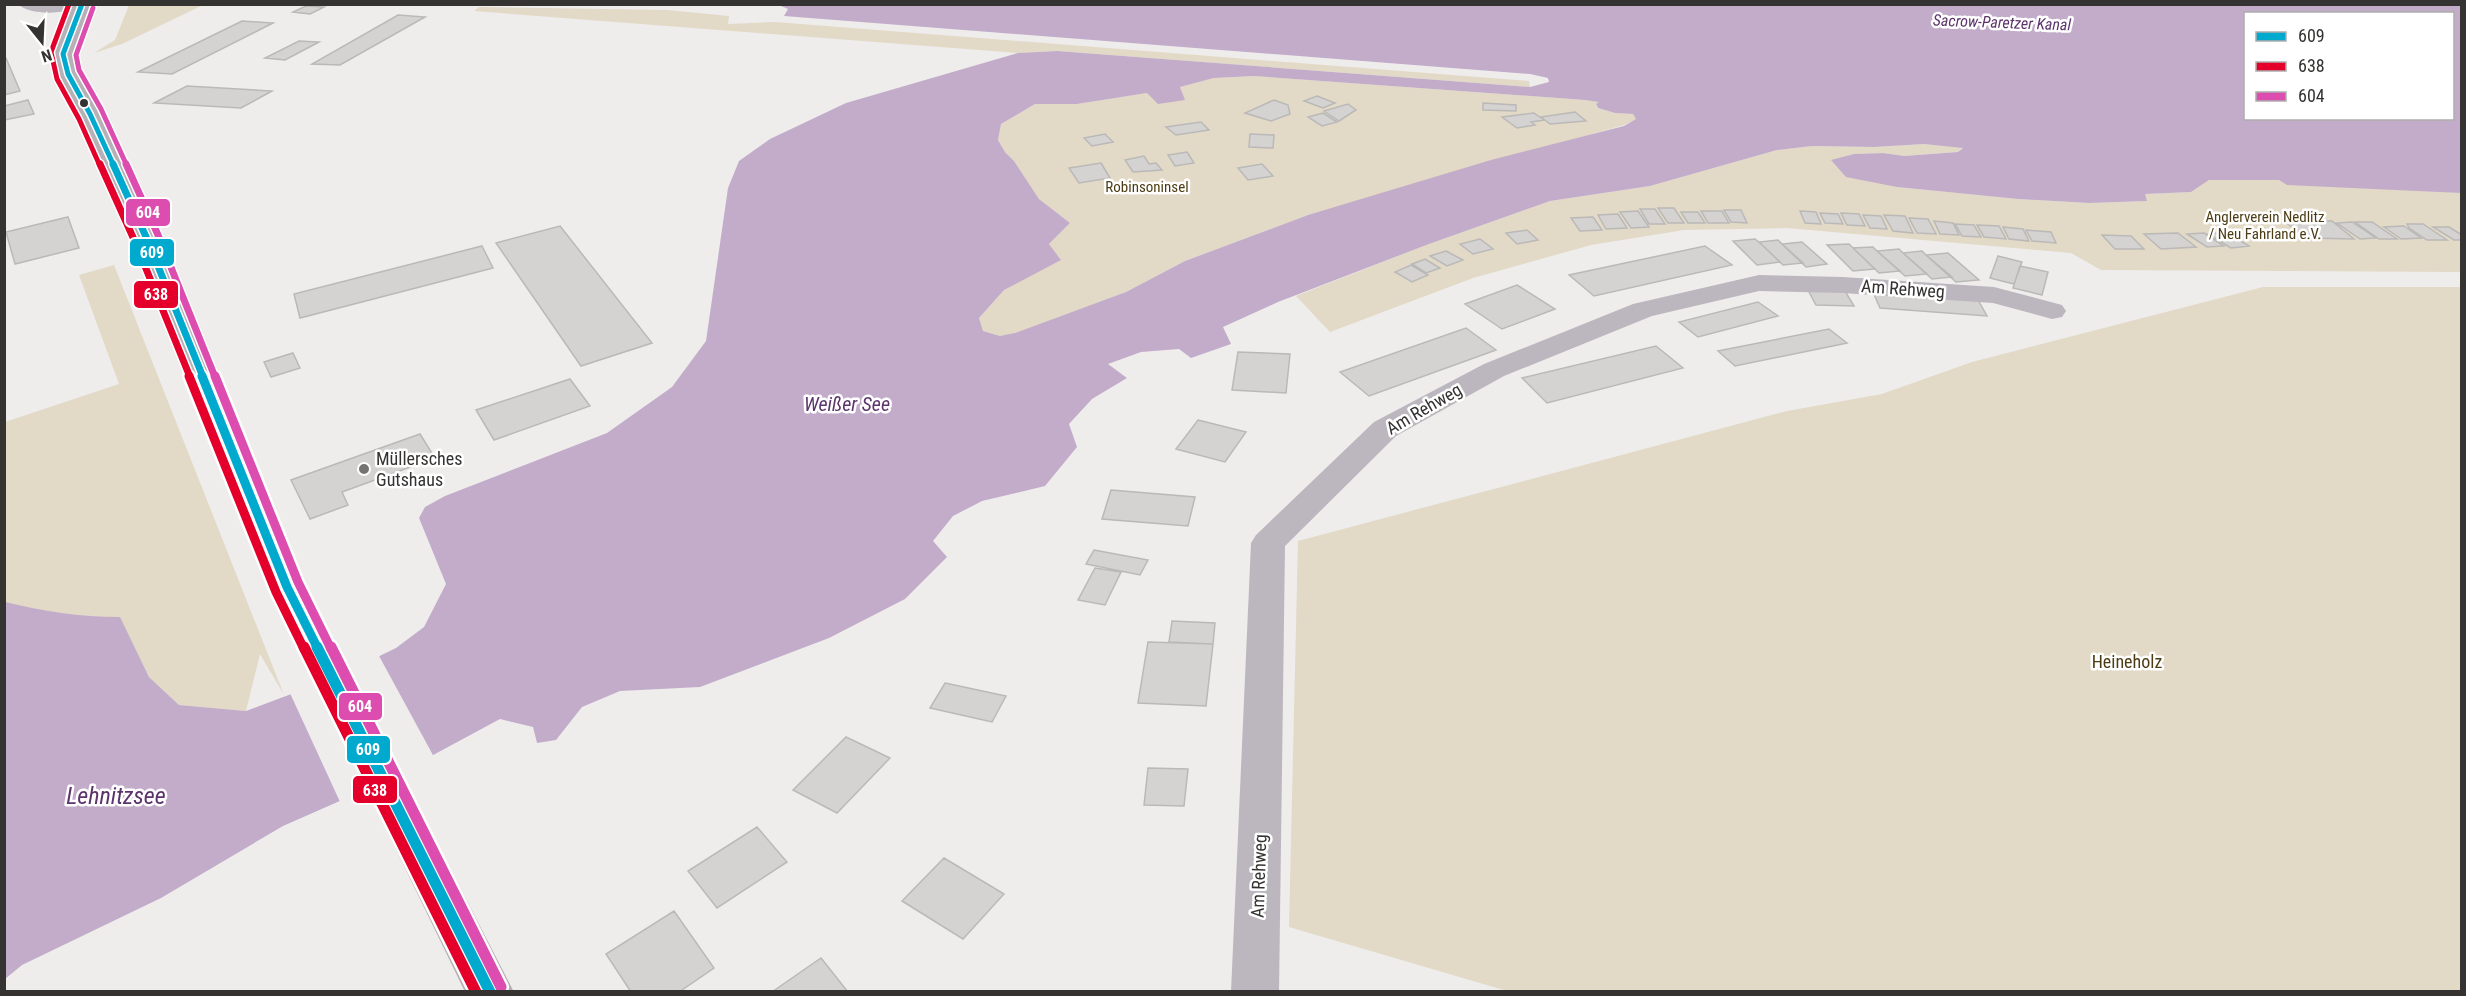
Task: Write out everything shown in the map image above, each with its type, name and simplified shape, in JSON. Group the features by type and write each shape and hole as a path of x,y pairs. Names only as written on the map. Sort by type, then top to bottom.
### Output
{"main road":[{"path":"82,4 63,54 68,75 90,114 147,239 287,587 490,992"}],"street":[{"path":"27,4 41,8 72,4"},
{"name":"Am Rehweg","path":"1255,992 1268,543 1385,429 1494,370 1643,310 1759,283 1844,285 1994,296 2052,311"}],"green space":[{"path":"129,4 203,5 122,44 94,53 115,40"},
{"path":"479,7 667,10 729,16 728,24 775,22 1529,81 1530,87 1057,51 1018,53 474,11"},
{"name":"Robinsoninsel","path":"1254,76 1585,100 1601,102 1596,104 1597,108 1615,113 1633,114 1637,119 1624,125 1308,215 1185,261 1126,292 1015,334 1000,336 983,331 979,318 1004,290 1060,260 1049,244 1070,223 1039,199 1014,161 1005,152 998,140 1001,124 1035,104 1077,104 1147,93 1184,100 1180,87 1214,78"},
{"name":"Anglerverein Nedlitz / Neu Fahrland e.V.","path":"1924,144 1963,147 1958,152 1904,156 1883,153 1854,154 1831,161 1897,187 2018,199 2089,203 2147,201 2144,194 2191,192 2209,180 2279,180 2461,193 2461,272 2101,270 2071,253 1787,228 1684,230 1591,245 1473,278 1330,332 1296,296 1429,244 1550,201 1650,186 1777,150 1812,146 1874,147"},
{"path":"114,265 284,695 260,654 246,711 179,705 149,677 120,618 62,613 5,603 5,422 119,384 79,275"},
{"name":"Heineholz","path":"2263,287 2461,287 2461,991 1507,991 1289,927 1298,541 1787,411 1882,394 1972,362"}],"water":[{"name":"Weißer See","path":"779,5 2461,5 2461,193 2287,185 2279,180 2209,180 2191,192 2145,194 2147,201 2089,203 2018,199 1897,187 1846,177 1831,160 1854,154 1883,153 1904,156 1958,152 1963,148 1924,144 1874,147 1812,146 1777,150 1650,186 1550,201 1429,244 1278,302 1223,327 1231,344 1191,358 1179,349 1141,352 1108,364 1127,378 1092,399 1069,424 1077,447 1045,486 982,501 953,516 933,541 947,557 905,599 829,638 700,687 620,691 582,707 556,740 537,743 533,727 500,719 383,782 283,826 161,898 22,965 5,979 5,602 62,613 120,617 149,677 179,705 246,711 334,678 396,648 424,627 446,584 419,518 425,507 445,496 607,433 672,387 706,341 728,188 739,161 770,139 846,103 1018,53 1057,51 1530,87 1549,82 1548,78 1530,74 784,16 788,9","holes":["1254,76 1599,102 1596,104 1598,108 1615,113 1633,114 1636,119 1624,126 1491,160 1308,215 1185,261 1126,292 1015,333 1000,336 983,331 979,318 1004,290 1061,260 1049,244 1070,223 1039,199 998,140 1001,124 1035,104 1077,104 1147,93 1158,104 1185,100 1180,87 1214,78"]}],"pier":[{"path":"378,654 434,757 385,784 341,804 289,691 333,675"}],"building":[{"path":"306,6 324,7 310,14 293,12"},
{"path":"398,15 425,17 340,65 312,64"},
{"path":"242,21 273,23 172,74 138,72"},
{"path":"299,41 319,42 285,60 265,58"},
{"path":"4,58 20,91 4,95"},
{"path":"187,86 272,91 241,108 154,103"},
{"path":"1317,96 1335,103 1323,108 1304,101"},
{"path":"28,100 34,114 4,120 4,106"},
{"path":"1274,100 1288,105 1290,114 1271,121 1245,113"},
{"path":"1483,103 1516,105 1516,111 1483,110"},
{"path":"1348,104 1356,110 1339,121 1324,111"},
{"path":"1575,112 1586,121 1550,124 1541,117"},
{"path":"1323,113 1337,122 1322,126 1308,117"},
{"path":"1534,113 1544,120 1531,122 1535,125 1517,128 1502,117"},
{"path":"1201,122 1209,130 1176,135 1166,127"},
{"path":"1105,134 1113,142 1092,146 1084,138"},
{"path":"1250,134 1274,135 1273,148 1249,147"},
{"path":"1187,152 1194,163 1175,166 1168,155"},
{"path":"1144,156 1149,164 1156,163 1162,170 1133,172 1125,160"},
{"path":"1101,163 1110,178 1079,183 1069,168"},
{"path":"1262,164 1273,176 1248,180 1238,168"},
{"path":"1658,208 1674,208 1684,223 1668,223"},
{"path":"1640,209 1655,209 1665,224 1649,224"},
{"path":"1724,210 1741,210 1747,223 1731,222"},
{"path":"1638,211 1649,227 1631,228 1620,212"},
{"path":"1701,211 1722,211 1729,223 1708,223"},
{"path":"1800,211 1816,212 1821,224 1805,223"},
{"path":"1681,212 1698,212 1705,223 1688,223"},
{"path":"1820,213 1838,214 1843,224 1825,223"},
{"path":"1841,213 1859,214 1865,226 1847,225"},
{"path":"1618,214 1627,228 1606,229 1598,215"},
{"path":"1863,215 1881,216 1887,229 1870,228"},
{"path":"1884,215 1905,216 1913,233 1893,231"},
{"path":"68,217 79,248 15,264 6,232"},
{"path":"1593,217 1602,230 1580,231 1571,218"},
{"path":"1909,218 1928,219 1936,234 1917,233"},
{"path":"1934,221 1953,223 1959,235 1940,234"},
{"path":"2284,221 2332,221 2354,239 2307,238"},
{"path":"2352,222 2376,238 2360,239 2337,223"},
{"path":"2355,222 2372,222 2397,239 2379,239"},
{"path":"1955,224 1974,225 1981,237 1962,236"},
{"path":"2407,224 2423,224 2447,240 2427,240 2409,228"},
{"path":"1977,225 1999,226 2006,239 1984,237"},
{"path":"560,226 652,343 581,366 496,243"},
{"path":"2404,226 2421,238 2401,239 2384,227"},
{"path":"2003,227 2023,229 2029,241 2009,239"},
{"path":"2433,227 2449,227 2462,235 2462,240 2454,240"},
{"path":"1527,230 1538,240 1517,244 1506,233"},
{"path":"2026,230 2051,232 2056,243 2032,241"},
{"path":"2226,232 2249,246 2231,248 2208,234"},
{"path":"2178,233 2196,247 2161,249 2144,234"},
{"path":"2204,233 2224,246 2207,247 2187,234"},
{"path":"2102,235 2131,236 2144,249 2115,249"},
{"path":"1480,239 1493,249 1473,254 1460,244"},
{"path":"1755,239 1780,262 1757,265 1733,241"},
{"path":"1778,240 1803,263 1783,265 1759,242"},
{"path":"1802,242 1827,264 1806,267 1782,244"},
{"path":"1849,244 1875,269 1853,271 1827,245"},
{"path":"482,246 493,268 300,318 294,294"},
{"path":"1705,246 1732,265 1594,296 1569,275"},
{"path":"1873,247 1900,271 1879,273 1853,248"},
{"path":"1899,249 1927,274 1905,276 1877,251"},
{"path":"1446,251 1463,260 1447,266 1430,256"},
{"path":"1922,251 1952,277 1932,279 1903,253"},
{"path":"1948,253 1979,280 1956,282 1926,255"},
{"path":"1998,256 2022,262 2014,284 1990,278"},
{"path":"1425,259 1440,268 1426,273 1412,264"},
{"path":"1411,265 1428,275 1412,282 1395,272"},
{"path":"2020,266 2048,272 2042,295 2013,288"},
{"path":"1517,285 1555,309 1502,329 1465,304"},
{"path":"1808,290 1845,291 1854,306 1816,305"},
{"path":"1873,292 1978,300 1987,316 1880,308"},
{"path":"1758,302 1778,316 1698,337 1679,322"},
{"path":"1466,328 1496,350 1369,396 1340,372"},
{"path":"1829,329 1847,343 1735,366 1718,351"},
{"path":"1656,346 1683,368 1547,403 1522,378"},
{"path":"1238,352 1290,354 1286,393 1232,390"},
{"path":"293,353 300,368 271,377 264,362"},
{"path":"570,379 590,406 494,440 476,410"},
{"path":"1198,420 1246,432 1225,462 1176,449"},
{"name":"Müllersches Gutshaus","path":"420,434 435,458 342,492 348,505 310,519 291,480"},
{"path":"1111,490 1195,497 1188,526 1102,519"},
{"path":"1094,550 1148,560 1140,575 1086,564"},
{"path":"1095,568 1121,572 1105,605 1078,600"},
{"path":"1172,621 1215,623 1213,644 1169,642"},
{"path":"1148,642 1213,644 1206,706 1138,703"},
{"path":"945,683 1006,696 992,722 930,708"},
{"path":"846,737 890,758 837,813 793,790"},
{"path":"1148,768 1188,769 1184,806 1144,805"},
{"path":"757,827 787,862 717,908 688,871"},
{"path":"944,858 1004,894 963,939 902,901"},
{"path":"674,911 714,968 679,992 631,992 606,954"},
{"path":"821,958 848,992 772,992"}],"transit line":[{"name":"638","path":"69,4 51,52 57,79 79,119 136,244 276,592 476,992"},
{"name":"609","path":"82,4 63,54 68,74 90,114 147,239 287,587 490,992"},
{"name":"604","path":"93,8 76,55 79,70 101,109 158,235 298,582 501,987"}],"place":[{"name":"Müllersches Gutshaus","path":"364,469"}],"water label":[{"name":"Sacrow-Paretzer Kanal","path":"2002,22"},
{"name":"Lehnitzsee","path":"116,796"}]}
